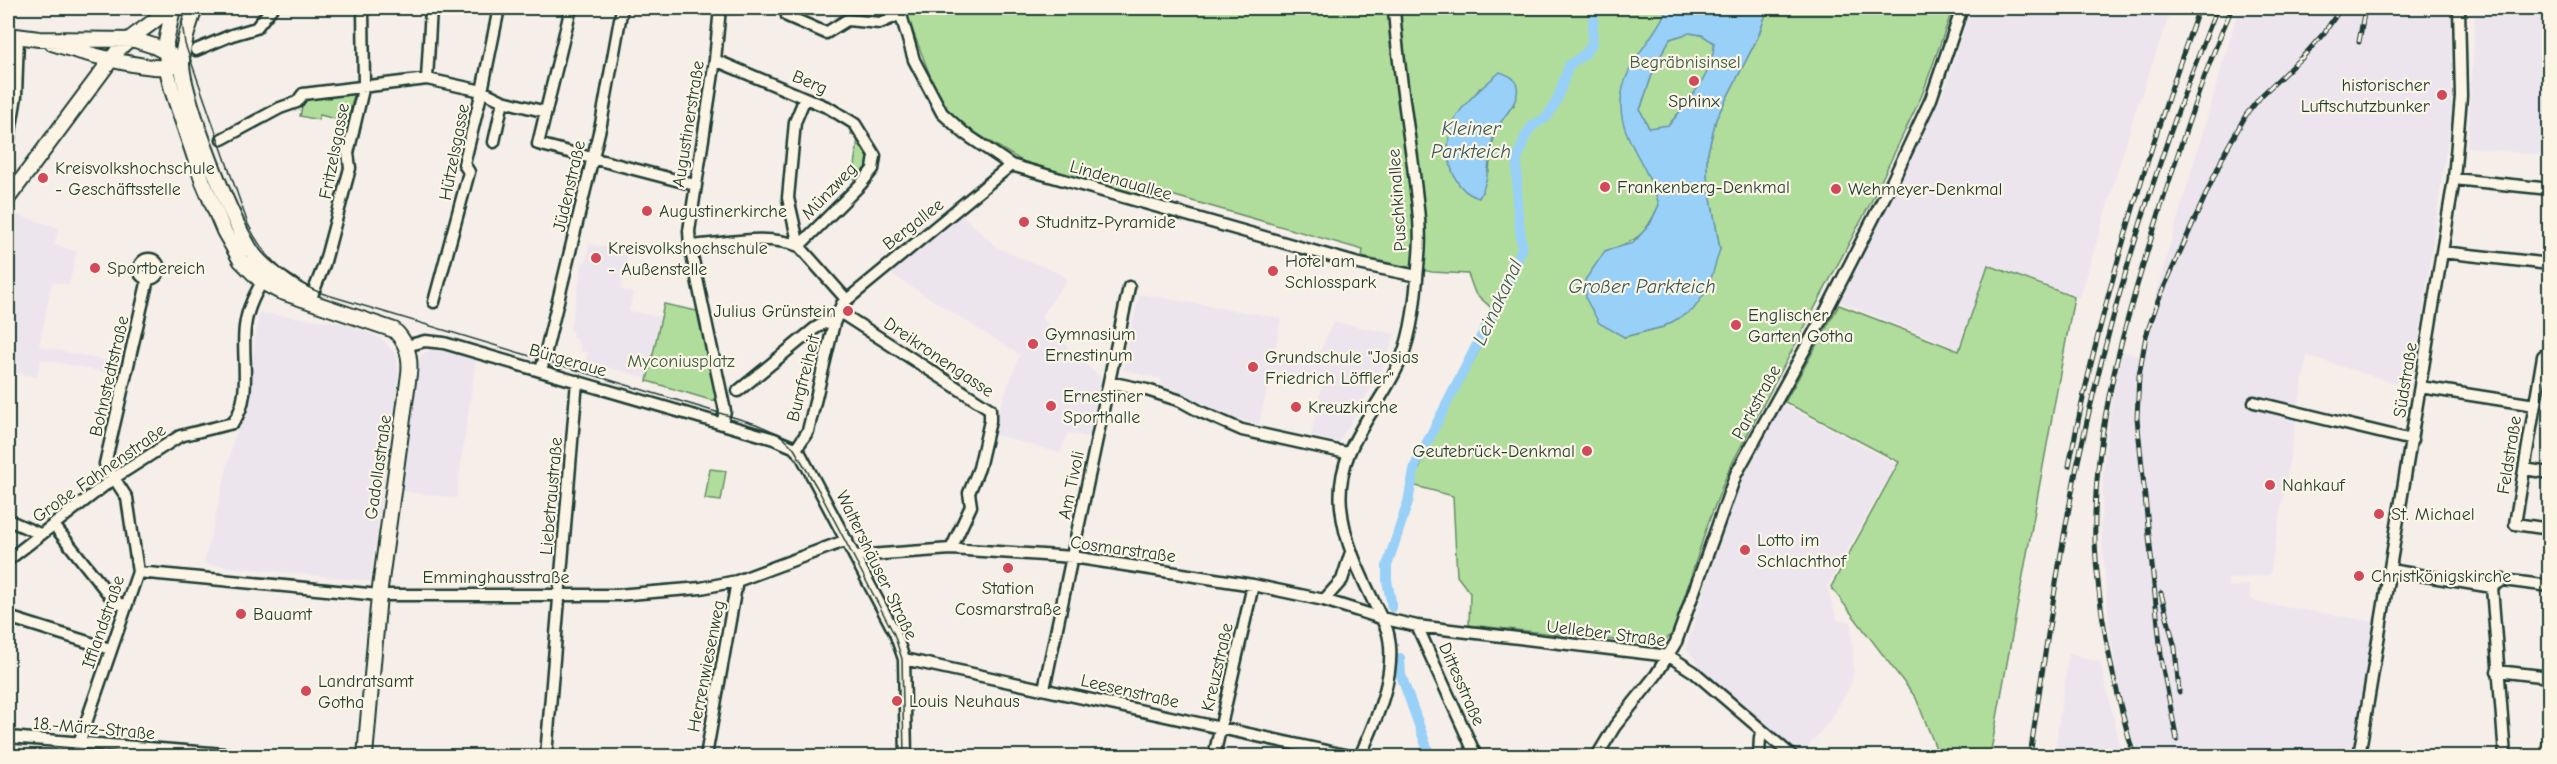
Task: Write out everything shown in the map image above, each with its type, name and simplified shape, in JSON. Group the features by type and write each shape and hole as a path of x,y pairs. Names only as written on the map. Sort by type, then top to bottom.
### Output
{"main road":[{"path":"8,198 127,40 147,28 168,8"},
{"path":"173,8 165,52 167,69 198,145 237,226 257,258 315,301"},
{"path":"195,8 184,44 182,62 186,86 210,200 241,261 262,282 290,296 315,301 389,328 398,334 406,346"},
{"path":"13,35 39,39 112,59 167,69 182,62"},
{"path":"39,39 141,41 182,62"},
{"name":"Gadollastraße","path":"365,756 379,595 409,374 410,358 406,346"}],"street":[{"path":"196,50 232,35 257,33 272,8"},
{"name":"Fritzelsgasse","path":"315,301 350,168 348,153 364,85 363,8"},
{"path":"427,79 431,8"},
{"name":"Hützelsgasse","path":"434,302 470,172 464,165 499,8"},
{"path":"571,8 538,144 695,185"},
{"name":"Jüdenstraße","path":"541,371 593,157 622,8"},
{"name":"Augustinerstraße","path":"690,246 689,221 715,63 720,8"},
{"name":"Puschkinallee","path":"1360,756 1379,712 1386,682 1390,644 1352,552 1340,498 1342,475 1347,453 1396,371 1405,350 1417,276 1420,234 1394,8"},
{"name":"Parkstraße","path":"1597,756 1615,726 1669,656 1682,631 1736,474 1826,310 1892,182 1931,99 1962,8"},
{"name":"Südstraße","path":"2359,756 2454,179 2461,96 2459,8"},
{"path":"787,16 826,33 848,20 880,23 900,11"},
{"name":"Lindenauallee","path":"900,11 914,60 942,112 964,133 1011,165 1359,264 1417,276"},
{"path":"8,144 16,96 13,35"},
{"name":"Berg","path":"715,63 830,108 855,124 875,156"},
{"path":"222,139 280,108 297,102 303,94 427,79 482,92 503,101 546,112"},
{"path":"805,98 795,122 788,198 799,246 846,299"},
{"path":"494,142 503,101"},
{"name":"Münzweg","path":"799,246 861,184 873,169 875,156"},
{"name":"Bergallee","path":"838,311 846,299 1011,165"},
{"path":"2454,179 2550,189"},
{"path":"722,424 725,411 690,246 782,240 799,246"},
{"path":"2442,252 2550,264"},
{"name":"Große Fahnenstraße","path":"8,560 114,478 180,436 229,426 236,420 241,410 244,391 246,319 252,300 270,269"},
{"name":"Bohnstedtstraße","path":"114,478 105,464 148,279"},
{"name":"Am Tivoli","path":"1044,689 1129,287"},
{"name":"Burgfreiheit","path":"796,449 808,431 838,311"},
{"name":"Dreikronengasse","path":"838,311 990,409 990,421 979,468 969,494 971,506 951,549"},
{"path":"738,391 814,329 824,323 834,323"},
{"name":"Bürgeraue","path":"406,346 438,341 783,442 796,449"},
{"name":"Feldstraße","path":"2546,357 2535,405 2515,524 2550,529"},
{"name":"Liebetraustraße","path":"546,756 577,381"},
{"path":"1109,382 1147,390 1181,401 1242,430 1347,453"},
{"path":"2420,387 2535,405"},
{"path":"2254,402 2412,440"},
{"name":"Waltershäuser Straße","path":"796,449 895,633 904,659 906,756"},
{"path":"2524,469 2550,473"},
{"name":"Ifflandstraße","path":"78,756 80,743 110,650 138,572 127,498 114,478"},
{"path":"8,520 40,534"},
{"path":"53,524 114,601 125,606"},
{"name":"Emminghausstraße","path":"138,572 379,595 638,593 701,588 737,581 847,540"},
{"name":"Cosmarstraße","path":"855,556 951,549 1073,557 1253,585 1324,600 1381,618"},
{"path":"1324,600 1342,580 1352,552"},
{"path":"2390,570 2492,587 2503,580 2550,586"},
{"name":"Herrenwiesenweg","path":"705,756 737,581"},
{"name":"Kreuzstraße","path":"1214,756 1253,585"},
{"path":"2492,587 2505,756"},
{"path":"8,617 110,650"},
{"name":"Uelleber Straße","path":"1381,618 1417,626 1669,656 1694,672 1792,756"},
{"name":"Dittesstraße","path":"1417,626 1476,756"},
{"name":"Leesenstraße","path":"904,659 1349,756"},
{"path":"2497,671 2550,677"},
{"path":"1759,756 1760,737 1763,732"},
{"name":"18.-März-Straße","path":"8,737 192,754 249,756"}],"shaded area":[{"path":"1970,8 2172,8 2135,112 2080,298 2045,285 2045,283 2044,285 1988,264 1959,349 1840,302 1947,84"},
{"path":"2239,8 2451,8 2452,109 2412,386 2307,356 2270,575 2228,579 2228,587 2249,585 2251,599 2256,602 2375,622 2351,756 2139,756 2120,694 2109,625 2101,527 2104,462 2122,352 2146,357 2154,300"},
{"path":"2473,8 2549,8 2549,156 2467,147 2475,28"},
{"path":"8,212 59,228 54,245 77,251 69,285 52,282 39,346 120,364 118,375 41,359 37,377 8,371"},
{"name":"Gymnasium Ernestinum","path":"962,215 997,248 1061,274 1067,279 1041,317 1075,355 1102,379 1089,437 1068,433 1060,453 990,433 1020,355 888,272"},
{"path":"589,244 628,251 621,290 633,293 629,311 660,317 646,378 586,361 588,353 580,350 581,345 577,343 578,339 572,337 573,331 570,330 583,262 586,262"},
{"name":"Grundschule \"Josias Friedrich Löffler\"","path":"1140,294 1281,318 1275,350 1315,363 1333,322 1395,334 1381,371 1339,442 1311,436 1322,382 1271,371 1259,424 1231,417 1161,384 1162,379 1123,370 1125,362 1123,361"},
{"path":"259,313 343,323 381,338 396,355 399,373 370,581 204,564 233,443 244,415"},
{"path":"432,349 476,359 456,498 401,491 417,362 425,352"},
{"path":"1781,403 1896,464 1827,587 1837,620 1851,622 1854,668 1851,684 1831,719 1802,754 1710,679 1686,648 1739,480"},
{"path":"2069,653 2100,662 2123,756 2054,756"}],"green space":[{"name":"Englischer Garten Gotha","path":"904,8 1667,8 1631,142 1653,181 1659,205 1649,224 1639,236 1605,251 1624,337 1663,327 1692,310 1720,249 1707,177 1707,156 1716,119 1758,37 1768,8 1953,8 1922,95 1871,202 1729,469 1707,526 1673,633 1660,645 1469,625 1470,593 1457,576 1453,496 1412,485 1431,441 1498,314 1475,293 1468,274 1432,272 1362,257 1363,250 1161,192 1157,202 1032,167 961,124 947,110 938,96","holes":["1480,88 1514,105 1498,127 1489,171 1453,124"]},
{"name":"Begräbnisinsel","path":"1689,33 1702,35 1715,43 1710,66 1699,88 1668,126 1649,128 1640,110 1655,66 1670,39"},
{"path":"355,91 347,122 320,115 318,120 300,116 304,99"},
{"path":"852,127 862,139 859,141 867,154 870,153 872,159 863,171 866,173 853,189 858,136 851,135"},
{"path":"1988,265 2074,297 1990,756 1939,756 1916,698 1831,587 1899,462 1785,402 1839,305 1959,351"},
{"name":"Myconiusplatz","path":"664,304 701,312 717,396 714,401 647,381"},
{"path":"710,469 726,471 721,501 705,499"},
{"path":"2548,693 2550,693 2549,756 2540,756"}],"water":[{"name":"Großer Parkteich","path":"1667,8 1768,8 1758,37 1716,119 1707,156 1707,177 1720,249 1708,289 1693,310 1663,327 1624,337 1599,323 1586,299 1585,280 1605,251 1633,243 1650,224 1659,205 1653,187 1629,140 1621,108 1622,90 1629,71","holes":["1689,33 1702,35 1714,43 1713,55 1705,77 1669,125 1649,128 1640,110 1655,66 1670,39"]},
{"name":"Kleiner Parkteich","path":"1500,72 1515,80 1516,99 1494,135 1487,175 1479,198 1469,194 1455,178 1449,156 1450,133 1462,109"}],"waterway":[{"name":"Leinakanal","path":"1392,607 1387,566 1408,502 1415,466 1513,274 1522,247 1517,204 1517,160 1525,137 1532,126 1547,117 1557,100 1569,65 1585,54 1592,44 1594,8"},
{"name":"Leinakanal","path":"1400,658 1401,675 1430,756"}],"tram line":[{"path":"184,8 182,22 185,44 248,224 261,246 287,274 321,293 756,424 779,434 793,447 819,491 894,634 902,659 904,756"}],"railway":[{"path":"2069,466 2081,407 2125,234 2199,8"},
{"path":"2030,756 2070,502 2104,349 2155,176 2217,8"},
{"path":"2134,756 2103,624 2095,542 2099,458 2105,416 2123,334 2193,109 2232,8"},
{"path":"2301,59 2324,33 2341,8"},
{"path":"2359,42 2365,8"},
{"path":"2177,740 2162,664 2137,418 2139,376 2146,336 2158,301 2225,152 2246,115 2262,95 2306,53"},
{"path":"2161,593 2175,648 2179,692"}],"place":[{"name":"Sphinx","path":"1694,81"},
{"name":"historischer Luftschutzbunker","path":"2442,95"},
{"name":"Kreisvolkshochschule - Geschäftsstelle","path":"43,178"},
{"name":"Frankenberg-Denkmal","path":"1605,187"},
{"name":"Wehmeyer-Denkmal","path":"1836,189"},
{"name":"Augustinerkirche","path":"647,211"},
{"name":"Studnitz-Pyramide","path":"1024,222"},
{"name":"Kreisvolkshochschule - Außenstelle","path":"596,258"},
{"name":"Sportbereich","path":"95,268"},
{"name":"Hotel am Schlosspark","path":"1273,271"},
{"name":"Julius Grünstein","path":"848,311"},
{"name":"Englischer Garten Gotha","path":"1736,325"},
{"name":"Gymnasium Ernestinum","path":"1033,344"},
{"name":"Grundschule \"Josias Friedrich Löffler\"","path":"1253,367"},
{"name":"Ernestiner Sporthalle","path":"1051,406"},
{"name":"Kreuzkirche","path":"1296,407"},
{"name":"Geutebrück-Denkmal","path":"1587,451"},
{"name":"Nahkauf","path":"2270,485"},
{"name":"St. Michael","path":"2379,514"},
{"name":"Lotto im Schlachthof","path":"1745,550"},
{"name":"Station Cosmarstraße","path":"1008,568"},
{"name":"Christkönigskirche","path":"2359,576"},
{"name":"Bauamt","path":"241,614"},
{"name":"Landratsamt Gotha","path":"306,691"},
{"name":"Louis Neuhaus","path":"897,701"}]}
